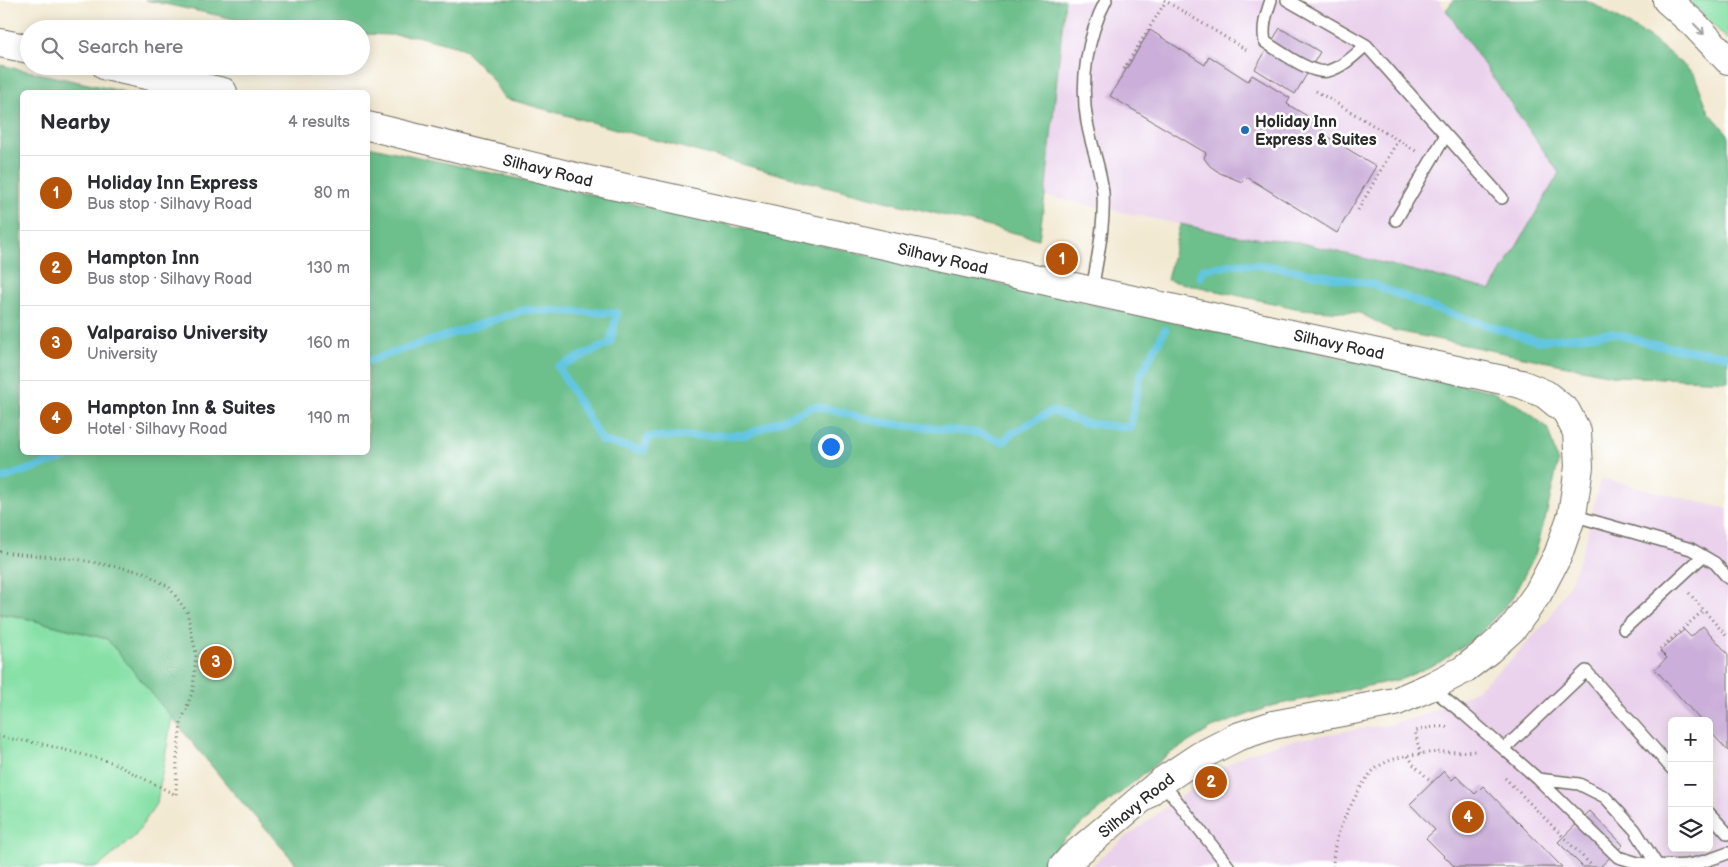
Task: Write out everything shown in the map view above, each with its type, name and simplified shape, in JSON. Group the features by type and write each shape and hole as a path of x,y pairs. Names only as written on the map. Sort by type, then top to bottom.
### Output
{"main road":[{"path":"1667,0 1694,24 1728,60"},
{"path":"0,42 20,47"},
{"path":"146,75 214,90"},
{"name":"Silhavy Road","path":"370,126 580,178 1092,292 1521,384 1546,394 1566,412 1577,432 1579,468 1572,515 1558,555 1538,593 1513,628 1489,650 1463,670 1395,702 1273,725 1237,737 1200,756 1161,782 1071,858 1063,867"}],"lane":[{"path":"1092,292 1102,232 1103,193 1087,121 1084,71 1091,39 1106,0"},
{"path":"1271,0 1263,30 1265,42 1314,70 1327,71 1346,63 1366,45"},
{"path":"1287,0 1366,45 1502,198"},
{"path":"1396,220 1446,135"},
{"path":"1572,515 1691,549 1715,563 1728,578"},
{"path":"1624,629 1703,556"},
{"path":"1504,749 1586,671 1668,764"},
{"path":"1430,687 1538,779 1618,857 1638,863 1680,866 1700,864 1728,853"},
{"path":"1538,779 1579,784 1604,798 1635,830 1657,865"},
{"path":"1161,782 1229,867"},
{"path":"1713,817 1728,834"}],"path":[{"path":"1124,69 1166,1"},
{"path":"1358,210 1398,140"},
{"path":"0,552 76,559 142,572 169,587 187,612 196,653 192,690 182,723 177,759 176,795 111,762 42,744 0,738"},
{"path":"1688,592 1728,638"},
{"path":"1660,649 1704,610"},
{"path":"1420,754 1415,731 1442,726 1454,730"},
{"path":"1333,867 1333,852 1337,836 1359,791 1373,771 1387,762 1408,756 1479,752 1474,746"},
{"path":"1408,756 1414,765 1432,782"},
{"path":"1504,778 1593,867"}],"shaded area":[{"path":"1066,0 1439,0 1559,173 1491,290 1298,242 1235,236 1045,196"},
{"path":"1600,478 1728,509 1728,867 1091,867 1110,849 1206,778 1248,753 1285,742 1386,725 1421,716 1475,691 1511,660 1549,619 1572,579 1586,540"}],"green space":[{"path":"146,0 1065,0 1039,239 785,176 504,98 489,75 462,48 416,36 370,34 370,20 239,20"},
{"path":"1454,0 1587,0 1652,39 1694,74 1709,112 1728,134 1728,381 1616,376 1392,330 1360,313 1300,309 1167,280 1180,224 1236,236 1298,242 1491,290 1559,173 1446,10"},
{"path":"1689,0 1728,0 1728,40"},
{"path":"0,65 20,69 20,75 46,75 116,90 20,90 20,455 370,455 370,146 1491,391 1525,409 1548,429 1558,463 1535,555 1511,600 1477,636 1440,662 1402,679 1271,706 1212,728 1167,755 1067,836 1039,867 299,867 233,792 107,639 16,616 0,614"},
{"path":"0,614 16,616 107,639 172,717 157,802 135,836 98,867 0,867"}],"building":[{"path":"1280,28 1320,52 1295,94 1255,69"},
{"name":"Holiday Inn Express & Suites","path":"1150,30 1205,65 1209,56 1248,81 1252,75 1290,98 1287,104 1324,126 1321,133 1376,166 1337,233 1247,177 1242,182 1220,173 1210,166 1204,158 1206,153 1110,96"},
{"path":"1703,626 1728,654 1728,751 1713,734 1713,717 1697,717 1655,669 1667,658 1660,651 1684,630 1691,637"},
{"path":"1444,771 1452,780 1456,776 1475,794 1483,786 1562,867 1455,867 1426,838 1435,830 1410,804"},
{"path":"1590,811 1623,845 1600,867 1583,867 1558,842"}],"waterway":[{"path":"1200,277 1203,269 1238,264 1269,266 1372,284 1438,310 1537,341 1612,333 1655,345 1728,356"},
{"path":"370,360 524,310 617,313 610,343 558,367 602,441 644,451 648,437 746,435 815,406 885,423 977,433 1004,442 1011,434 1052,411 1084,423 1130,428 1140,376 1165,330"},
{"path":"0,479 73,455"}],"place":[{"name":"Holiday Inn Express & Suites","path":"1245,130"},
{"name":"Holiday Inn Express","path":"1062,259"},
{"name":"Valparaiso University","path":"216,662"},
{"name":"Hampton Inn","path":"1211,782"},
{"name":"Hampton Inn & Suites","path":"1468,817"}]}
